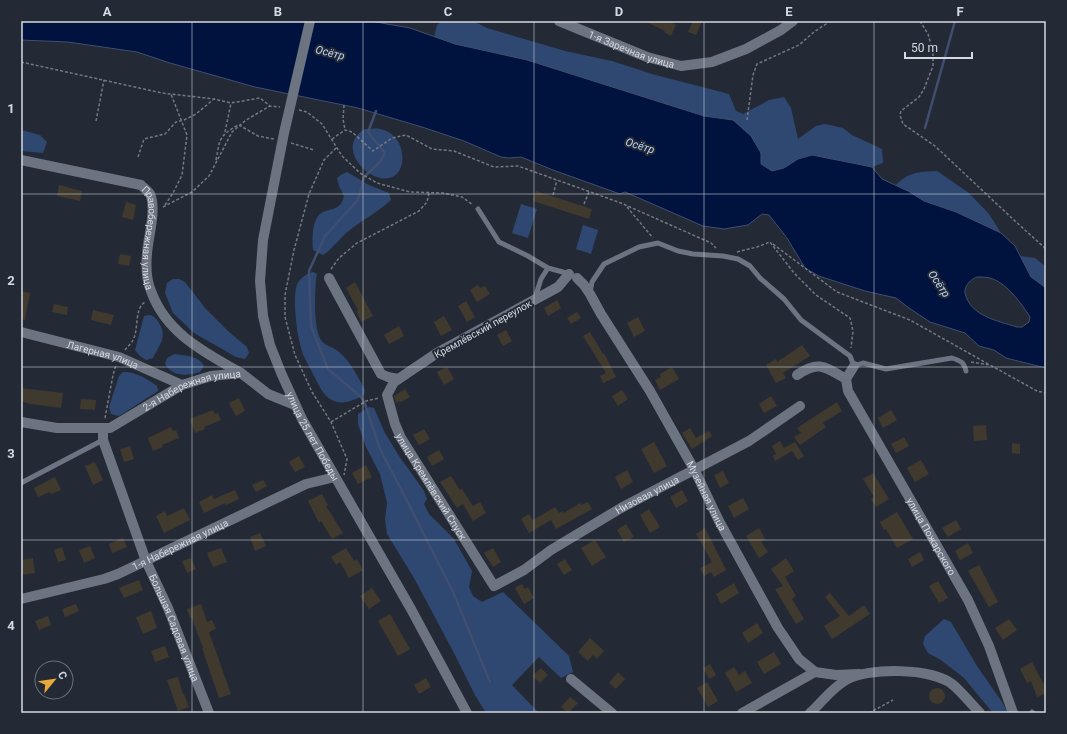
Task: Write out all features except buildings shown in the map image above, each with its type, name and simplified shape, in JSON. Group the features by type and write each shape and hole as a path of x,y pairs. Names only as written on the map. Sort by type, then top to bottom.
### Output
{"street":[{"name":"улица 25 лет Победы","path":"310,21 283,137 263,240 260,281 262,316 270,345 295,404 411,609 467,713"},
{"name":"1-я Заречная улица","path":"562,22 647,57 681,66 712,62 739,51 781,30 793,21"},
{"name":"Правобережная улица","path":"21,160 142,185 149,193 152,201 147,248 147,276 151,291 162,312 166,319 199,349 241,373"},
{"path":"330,274 381,374 396,380 387,395"},
{"name":"Музейная улица","path":"573,276 584,285 650,391 778,628 799,659 815,672"},
{"name":"Кремлёвский переулок","path":"396,380 437,353 558,288 573,276"},
{"name":"Лагерная улица","path":"21,332 119,357 182,385"},
{"path":"797,375 815,366 825,367 846,379 854,366"},
{"name":"2-я Набережная улица","path":"107,429 182,385 211,376 241,373 268,394 295,404"},
{"name":"улица Пожарского","path":"846,379 848,391 968,600 989,646 1013,713"},
{"name":"улица Кремлёвский Спуск","path":"387,395 395,424 401,438 494,586"},
{"name":"Низовая улица","path":"494,586 524,570 550,550 621,508 749,441 800,406"},
{"path":"21,422 57,428 107,429"},
{"name":"Большая Садовая улица","path":"107,429 104,440 146,561 168,608 209,713"},
{"name":"1-я Набережная улица","path":"21,599 104,579 146,561 306,484 337,480"},
{"path":"742,713 815,672 836,675 887,671 910,671 926,673 938,677 952,684 980,713"},
{"path":"810,713 834,688 859,674"},
{"path":"571,679 612,713"}],"lane":[{"path":"478,209 498,242 528,256 548,268 573,276"},
{"path":"590,294 592,282 604,264 639,247 658,243 678,251 738,259 750,266 760,278 784,299 801,320 850,356 854,366 863,363 886,368 952,358 961,360 965,365 966,372"},
{"path":"535,300 541,279 548,268"},
{"path":"21,483 104,440"}],"path":[{"path":"747,120 753,75 756,64 799,45 828,21"},
{"path":"920,21 928,34 933,52 933,66 924,89 919,96 901,111 900,115 903,124 934,146 1046,249"},
{"path":"21,62 162,94 214,99 231,103 260,98 270,106 281,107"},
{"path":"96,121 104,80"},
{"path":"151,220 164,206 173,193 182,175 187,135 171,94"},
{"path":"138,157 144,139 165,134 176,122 196,114 214,99"},
{"path":"225,133 231,103"},
{"path":"344,105 343,119 345,130"},
{"path":"216,162 220,140 225,133 270,106"},
{"path":"293,108 306,112 322,124 342,156 360,173 376,183 410,192 443,193 462,197 478,209"},
{"path":"164,206 192,192 209,176 232,132 246,120"},
{"path":"239,125 258,136 283,137 314,150"},
{"path":"332,139 345,130"},
{"path":"345,130 352,132 373,151 392,138 406,135 432,149 454,151 494,167 518,166 626,205 711,243 723,256 770,242"},
{"path":"337,148 324,160 309,194 294,250 285,295 285,317 295,355 312,392 331,422 347,459 345,473 337,480"},
{"path":"553,194 557,180"},
{"path":"330,274 339,258 357,243 419,212 427,202 429,192"},
{"path":"584,204 589,192"},
{"path":"626,205 658,243"},
{"path":"770,242 794,273 816,295 850,318 853,331 850,356"},
{"path":"770,242 837,292 910,320 1037,391 1046,393"},
{"path":"961,360 990,365"},
{"path":"331,422 366,401 387,395"},
{"path":"869,713 893,700"}],"shaded area":[{"path":"442,21 473,21 487,28 565,51 612,61 652,74 729,94 736,111 743,114 769,100 784,97 791,108 798,139 816,126 825,124 843,128 852,135 882,149 883,163 872,167 812,155 798,159 784,168 772,171 761,164 761,153 733,120 704,116 527,60 455,44 434,37 437,25"},
{"path":"365,129 378,129 386,131 396,138 401,149 402,161 401,167 394,176 385,178 374,176 364,169 356,160 353,149 355,138"},
{"path":"21,130 40,135 47,142 43,153 21,151"},
{"path":"937,171 969,193 989,214 1001,233 956,212 923,201 908,191 895,186 909,175"},
{"path":"347,172 369,185 389,193 391,200 346,233 323,255 313,250 313,237 316,220 322,213 336,208 342,202 344,196 337,178"},
{"path":"521,204 537,209 528,238 512,233"},
{"path":"583,225 598,230 591,254 576,249"},
{"path":"1020,256 1035,258 1046,267 1046,288 1031,277"},
{"path":"313,272 317,274 315,310 318,334 325,344 337,350 347,360 365,390 364,395 348,402 336,402 326,396 307,363 301,348 295,312 296,288 303,277"},
{"path":"173,279 179,279 185,282 205,308 228,331 247,347 249,353 245,359 236,357 194,333 173,313 165,293 167,283"},
{"path":"150,315 155,318 162,328 163,337 153,358 146,360 135,350 144,316"},
{"path":"175,354 195,358 204,366 200,372 185,375 176,373 165,364 167,358"},
{"path":"123,372 136,374 145,378 157,386 158,391 119,416 111,414 109,407 119,376"},
{"path":"369,407 374,408 385,433 399,456 424,491 427,499 424,504 429,514 454,539 472,571 469,587 473,596 482,602 503,592 569,656 573,672 561,678 539,657 512,685 539,713 486,713 475,695 414,578 387,534 385,519 387,503 380,474 366,447 358,424 358,414"},
{"path":"944,619 951,622 977,666 1008,713 993,713 964,678 941,660 928,653 923,644 925,636"}],"water":[{"name":"Осётр","path":"21,21 370,21 410,28 455,44 527,60 704,116 733,120 751,136 761,153 761,164 772,171 784,168 798,159 812,155 872,167 882,179 908,191 924,201 956,212 1001,233 1015,246 1031,277 1046,288 1046,368 1006,358 994,350 979,346 965,333 930,322 896,298 865,291 819,276 805,268 787,238 769,215 762,214 748,225 724,229 703,226 625,192 620,194 521,157 501,157 464,141 358,108 255,87 137,52 68,42 21,40","holes":["977,277 987,277 1004,285 1030,317 1029,322 1022,327 1017,327 994,320 973,307 968,301 965,290 970,281"]}],"waterway":[{"path":"925,128 955,21"},
{"path":"376,111 368,132 385,153 380,162 364,177 358,200 325,236 309,271 311,326 328,369 361,397 365,404 380,449 453,592 490,682"}]}
